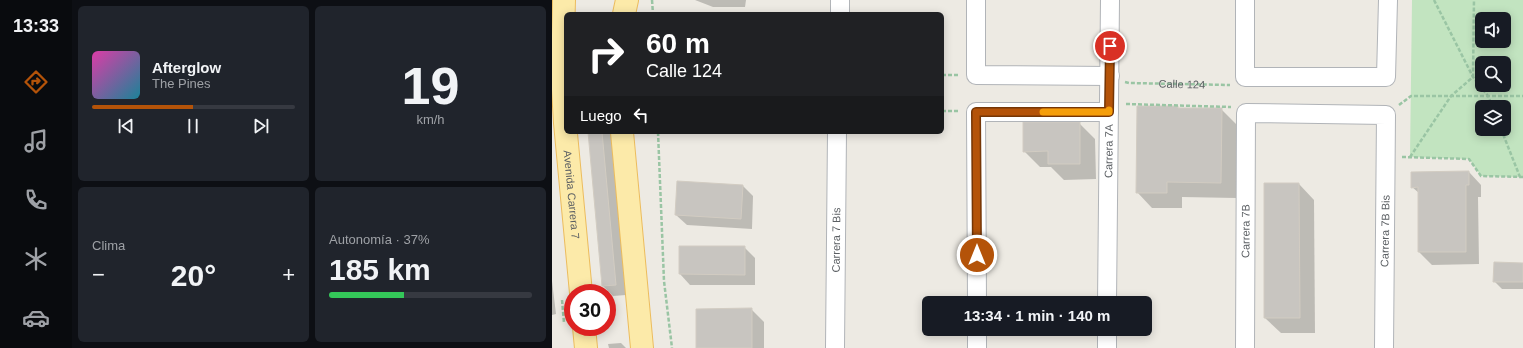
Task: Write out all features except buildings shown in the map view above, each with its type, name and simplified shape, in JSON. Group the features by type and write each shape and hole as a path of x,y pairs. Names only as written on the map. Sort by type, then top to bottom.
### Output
{"main road":[{"name":"Avenida Carrera 7","path":"564,0 562,72 564,106"},
{"path":"624,12 626,0"},
{"name":"Avenida Carrera 7","path":"566,134 580,284"},
{"path":"622,134 642,348"},
{"path":"585,336 586,348"}],"street":[{"path":"840,0 840,12"},
{"path":"976,0 976,75 1110,76"},
{"name":"Carrera 7A","path":"1107,296 1110,0"},
{"path":"1245,0 1245,77 1386,77 1388,0"},
{"path":"977,296 976,112 1109,112"},
{"name":"Carrera 7B Bis","path":"1246,114 1386,115 1384,348"},
{"name":"Carrera 7B","path":"1245,348 1246,114"},
{"name":"Carrera 7 Bis","path":"835,348 836,134"},
{"path":"977,336 977,348"},
{"path":"1107,336 1107,348"}],"path":[{"path":"652,0 653,12"},
{"path":"1434,0 1473,77 1490,100"},
{"path":"1474,0 1473,77 1451,96 1410,157 1469,159 1481,176 1522,177 1504,136"},
{"name":"Calle 124","path":"1110,76 1129,83 1228,85 1245,77"},
{"path":"1411,96 1523,96"},
{"name":"Calle 124","path":"1109,112 1125,104 1231,106 1246,114"},
{"path":"658,134 664,281 672,348"}],"green space":[{"path":"1412,0 1523,0 1523,177 1481,176 1469,159 1410,157"}],"slow traffic":[{"path":"1043,112 1109,112 1109,110"}],"route":[{"path":"977,255 976,112 1109,112 1110,46"}]}
